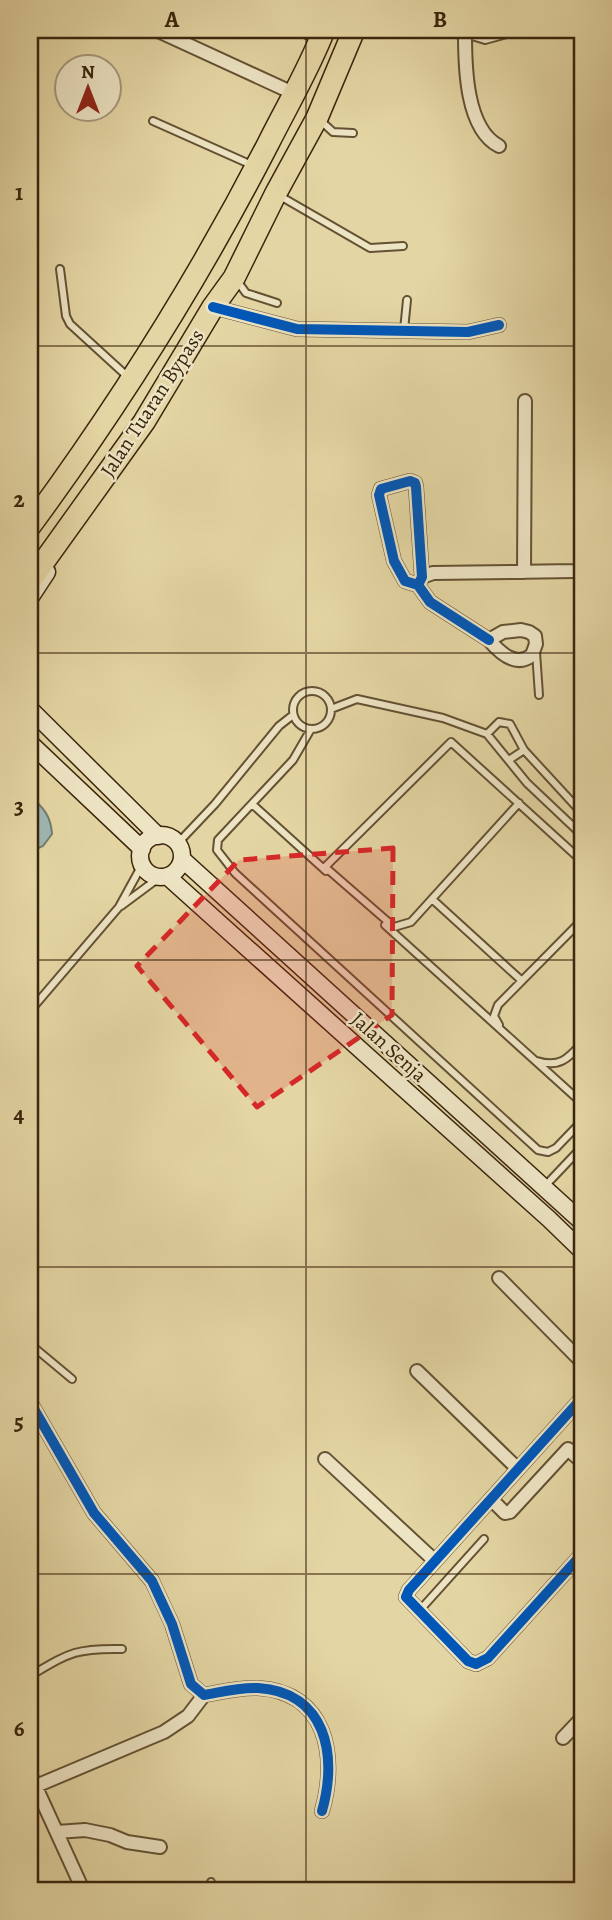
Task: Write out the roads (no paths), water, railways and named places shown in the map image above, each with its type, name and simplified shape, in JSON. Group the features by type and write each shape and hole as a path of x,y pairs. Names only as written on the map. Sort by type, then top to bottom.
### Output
{"highway":[{"name":"Jalan Tuaran Bypass","path":"30,581 144,422 213,307 234,278 317,118 354,30"},
{"name":"Jalan Tuaran Bypass","path":"30,526 132,380 173,316 293,93 316,33"}],"main road":[{"path":"30,598 49,570 64,534"},
{"name":"Jalan Senja","path":"30,709 158,836 169,837 180,851 582,1222"},
{"name":"Jalan Senja","path":"30,743 142,857 149,873 163,877 530,1201 582,1251"},
{"path":"142,857 148,841 158,836"},
{"path":"163,877 177,870 180,851"}],"street":[{"path":"156,30 293,93"},
{"path":"460,32 477,125 490,141 499,146"},
{"path":"213,307 297,329 468,332 499,324"},
{"path":"524,572 525,401"},
{"path":"488,640 503,632 521,630 535,636 536,645 533,655 528,659 514,660 430,602 420,581 415,482 394,484 379,492 394,561 405,581 420,581 433,573 582,569"},
{"path":"499,1278 582,1362"},
{"path":"418,1371 518,1469"},
{"path":"582,1398 409,1590 406,1597 468,1661 476,1664 488,1658 582,1554"},
{"path":"30,1402 94,1513 152,1581 172,1624 191,1684 204,1695"},
{"path":"491,1500 505,1513 510,1512 568,1449 582,1462"},
{"path":"325,1459 435,1561"},
{"path":"83,1890 33,1780 164,1732 188,1716 204,1695 255,1688 290,1695 302,1701 319,1724 325,1744 327,1791 322,1811"},
{"path":"563,1738 582,1718"},
{"path":"57,1832 85,1830 127,1842 160,1847"}],"lane":[{"path":"460,32 485,40 507,34"},
{"path":"317,118 332,132 353,133"},
{"path":"153,121 256,166"},
{"path":"276,193 370,248 403,246"},
{"path":"60,269 66,316 70,324 132,380"},
{"path":"234,278 246,293 276,303"},
{"path":"404,330 407,300"},
{"path":"536,645 539,695"},
{"path":"308,691 321,693 331,709 328,721 318,728 311,729 300,725 293,715 292,708 298,697 308,691"},
{"path":"331,709 357,699 443,718 487,734 527,783 582,835"},
{"path":"180,851 279,726 293,715"},
{"path":"487,734 499,722 510,724 524,750 582,814"},
{"path":"311,729 293,760 218,840 217,850 235,873 538,1150 548,1153 556,1148 582,1121"},
{"path":"519,803 411,922 394,927 325,867 451,742 519,803 582,861"},
{"path":"509,760 524,750"},
{"path":"252,804 582,1103"},
{"path":"119,907 142,857"},
{"path":"30,1011 119,907 163,877"},
{"path":"432,899 522,981"},
{"path":"582,920 498,1005 494,1016 499,1026 538,1063 552,1064 566,1060 582,1043"},
{"path":"544,1188 582,1147"},
{"path":"30,1345 72,1379"},
{"path":"419,1612 484,1539"},
{"path":"30,1676 72,1652 83,1649 122,1649"},
{"path":"210,1890 211,1882"}],"water":[{"path":"30,796 46,812 52,834 43,846 30,852"}]}
